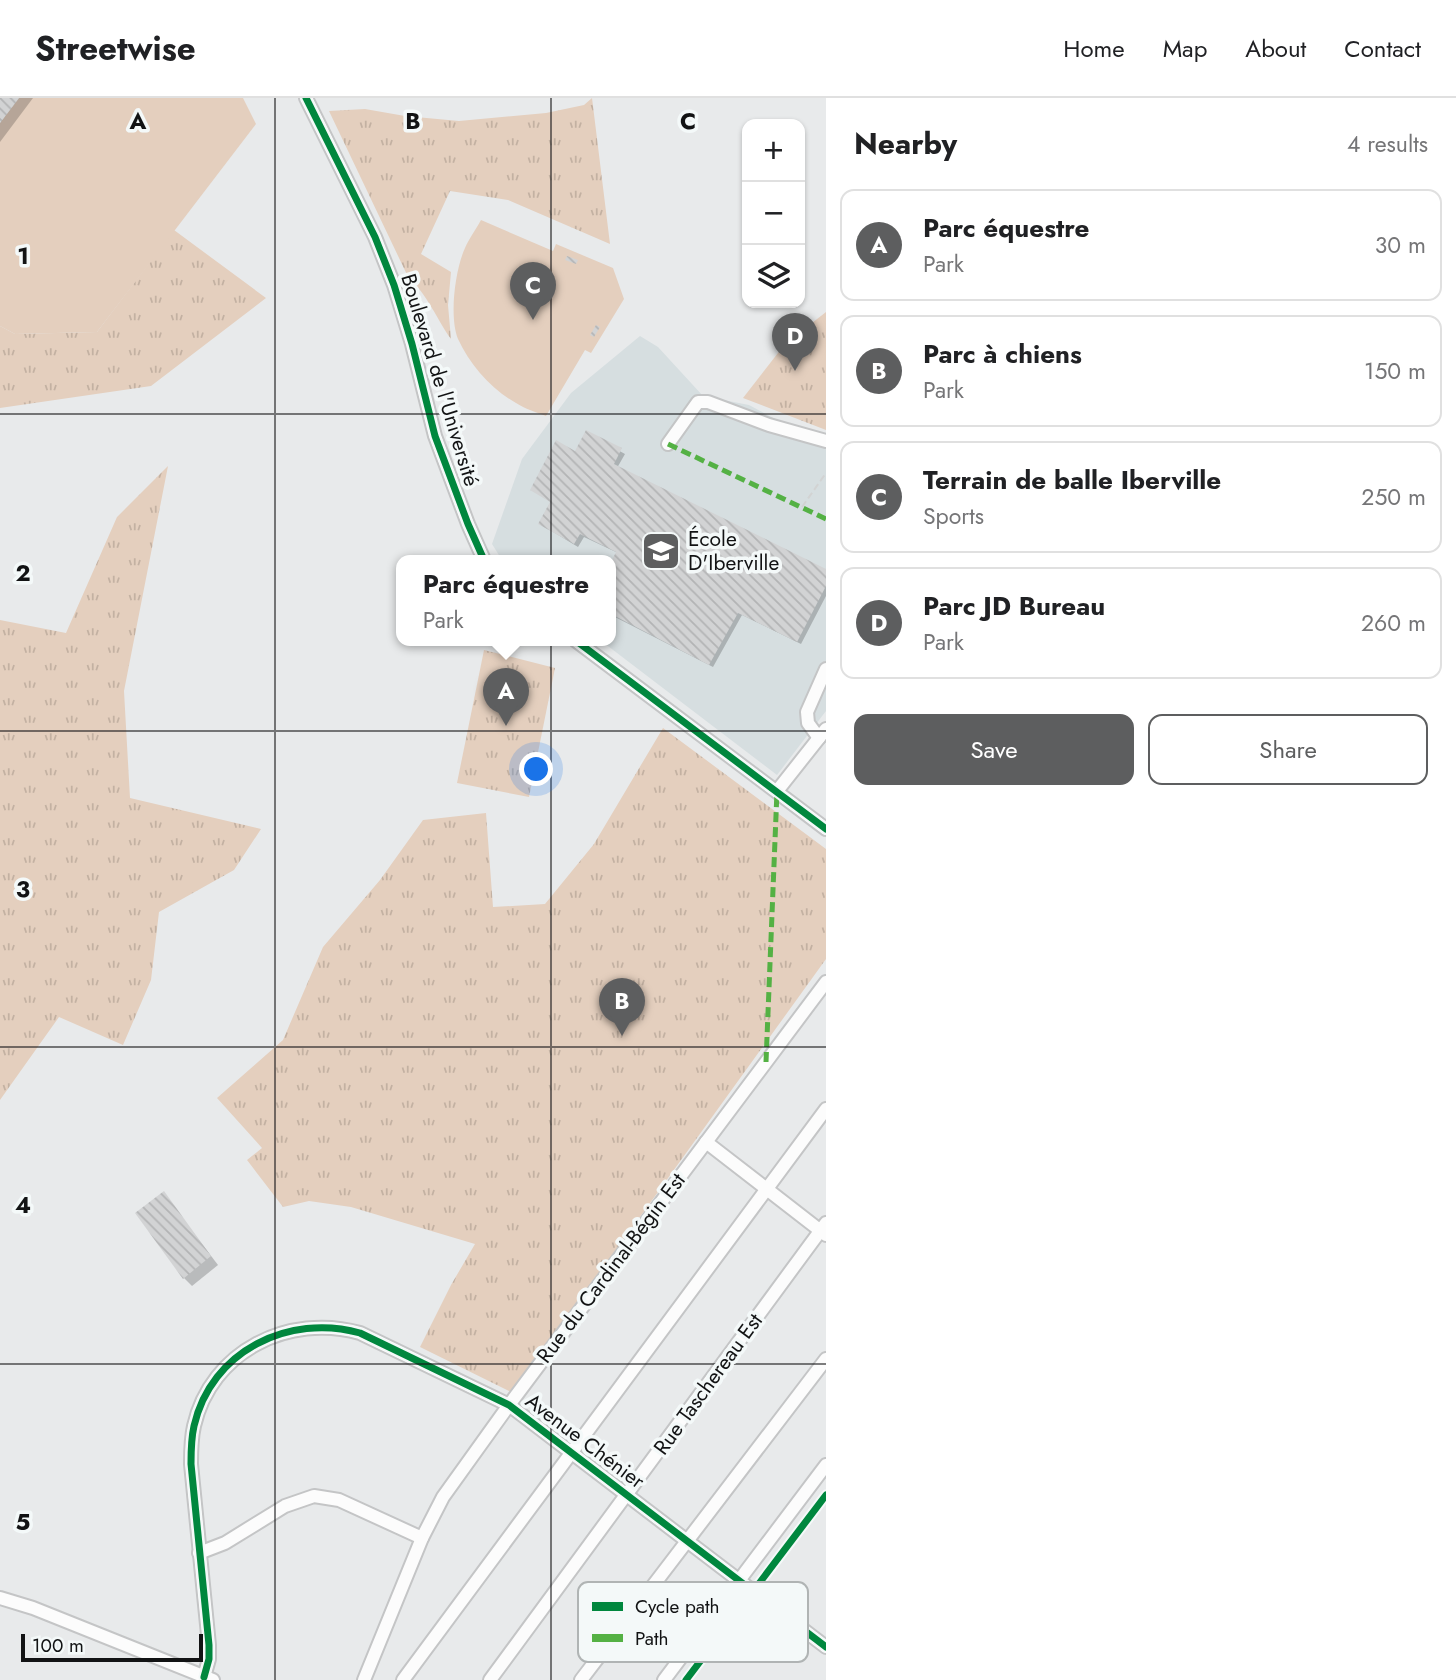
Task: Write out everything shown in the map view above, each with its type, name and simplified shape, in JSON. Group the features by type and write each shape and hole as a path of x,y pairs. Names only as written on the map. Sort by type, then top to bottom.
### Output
{"street":[{"name":"Boulevard de l'Université","path":"306,98 385,262 412,344 435,436 482,555"},
{"path":"668,444 698,401 826,441"},
{"path":"583,646 826,829"},
{"path":"777,791 822,734 808,723 807,712 826,669"},
{"name":"Rue du Cardinal-Bégin Est","path":"364,1680 422,1538 443,1497 826,982"},
{"path":"403,1680 826,1110"},
{"path":"706,1142 824,1230"},
{"name":"Rue Taschereau Est","path":"490,1680 824,1230"},
{"name":"Avenue Chénier","path":"209,1678 209,1645 191,1464 193,1427 202,1401 216,1378 233,1359 267,1338 295,1329 322,1326 348,1330 372,1338 509,1405 742,1582"},
{"path":"657,1582 826,1359"},
{"path":"739,1580 826,1465"},
{"path":"200,1553 225,1543 285,1506 314,1496 339,1500 422,1538"},
{"path":"0,1598 33,1608 209,1678"},
{"name":"Avenue Chénier","path":"808,1633 826,1647"},
{"path":"581,1680 595,1662"},
{"path":"664,1680 678,1662"}],"path":[{"path":"802,507 826,472"}],"shaded area":[{"name":"École D'Iberville","path":"640,336 658,347 703,396 749,405 826,446 826,711 777,775 608,646 616,646 616,555 499,555 492,544 522,459 571,393"}],"green space":[{"path":"19,98 243,98 256,124 97,332 15,334 0,326 0,123"},
{"path":"592,98 610,244 508,200 450,191 421,254 451,272 448,305 451,339 426,299 410,281 329,111 365,109 459,121 546,113 584,105"},
{"path":"481,220 553,251 556,244 613,268 624,299 591,353 585,350 546,416 519,405 498,391 475,367 455,330 456,281 461,257"},
{"path":"174,230 266,298 151,386 0,408 0,326 15,334 97,332"},
{"path":"826,312 826,430 743,398 785,344"},
{"path":"168,466 124,691 130,798 261,829 234,870 159,912 151,980 123,1045 59,1017 0,1100 0,620 66,633 117,517"},
{"path":"484,650 555,668 529,797 457,783"},
{"path":"663,728 826,849 826,959 513,1393 420,1347 475,1244 351,1207 309,1201 283,1207 247,1160 262,1148 217,1098 283,1040 323,947 380,880 423,820 486,813 493,907 545,904 594,844"}],"building":[{"path":"0,98 19,98 0,123"},
{"path":"567,256 578,260 576,264 565,260"},
{"path":"596,325 600,327 594,337 590,335"},
{"path":"586,430 622,448 614,464 826,569 826,586 797,642 738,613 709,665 616,617 616,552 580,534 574,544 538,524 550,502 530,490 556,440 575,451"},
{"path":"164,1191 211,1256 183,1279 135,1213"}],"marked path":[{"path":"668,444 826,519"},
{"path":"766,1062 777,791"}],"cycle path":[{"path":"306,98 375,237 394,285 435,436 482,555"},
{"path":"583,646 826,829"},
{"path":"204,1677 209,1659 209,1645 191,1464 194,1426 203,1400 217,1377 235,1358 257,1344 281,1334 307,1329 333,1328 360,1333 509,1405 741,1582"},
{"path":"760,1582 826,1495"},
{"path":"808,1633 826,1647"},
{"path":"686,1680 700,1662"}],"place":[{"name":"Terrain de balle Iberville","path":"533,320"},
{"name":"Parc JD Bureau","path":"795,371"},
{"name":"École D'Iberville","path":"661,551"},
{"name":"Parc équestre","path":"506,726"},
{"name":"Parc à chiens","path":"622,1036"}]}
